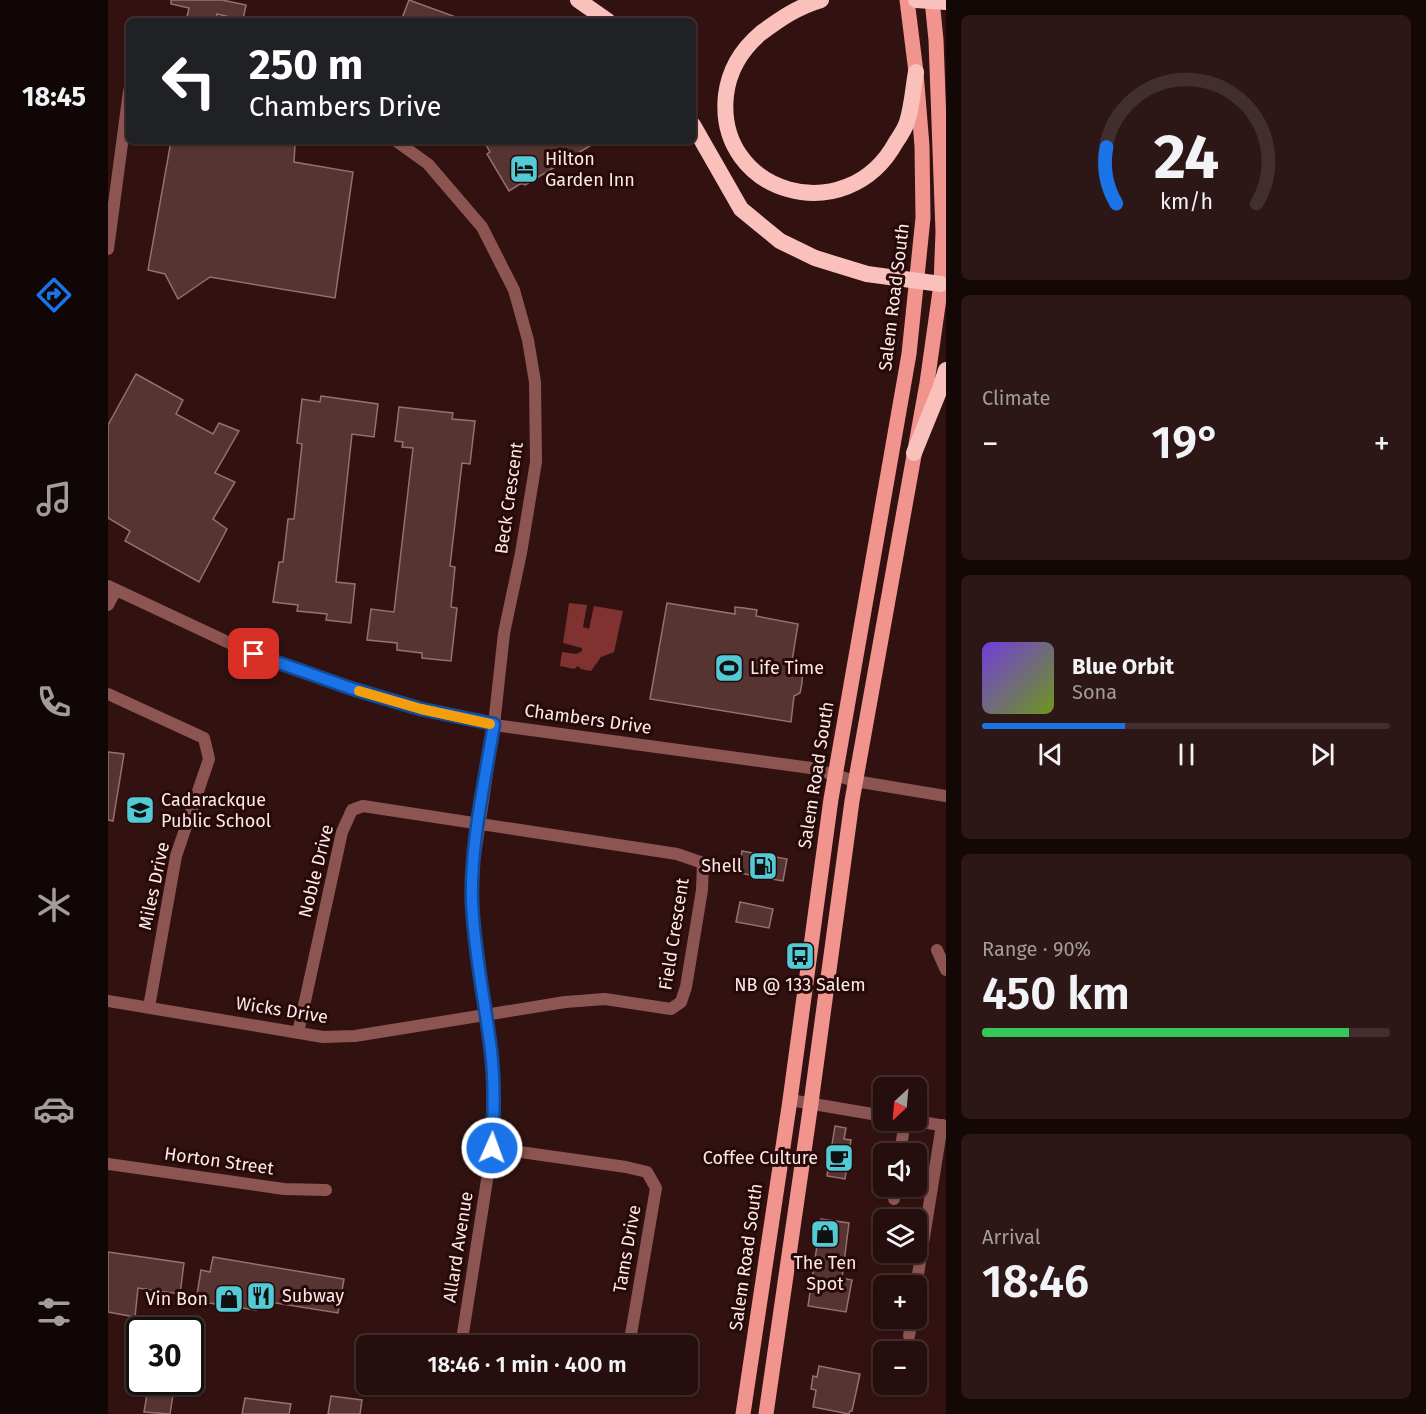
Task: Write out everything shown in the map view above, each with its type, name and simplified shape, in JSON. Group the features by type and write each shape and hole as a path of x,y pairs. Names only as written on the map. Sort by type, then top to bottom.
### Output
{"highway":[{"path":"578,0 604,18"},
{"path":"821,0 786,14 753,40 743,50 730,74 725,102 729,129 740,154 759,175 783,188 811,194 838,191 864,180 884,161 907,122 916,72"},
{"path":"916,0 946,2"},
{"path":"696,130 741,209 780,241 815,258 867,274 941,284"},
{"path":"914,453 946,370"}],"main road":[{"name":"Salem Road South","path":"743,1414 835,775 909,354 923,218 922,146 907,0"},
{"path":"766,1414 855,781 927,383 941,284 943,221 936,40 932,0"}],"street":[{"path":"108,249 126,114"},
{"name":"Beck Crescent","path":"400,144 428,164 482,227 514,290 528,340 535,382 536,462 521,553 504,633 494,724"},
{"path":"108,605 112,588"},
{"name":"Chambers Drive","path":"112,588 254,654 353,689 421,709 494,724 801,766 855,781 946,796"},
{"name":"Miles Drive","path":"108,694 204,738 209,759 176,856 149,1007"},
{"name":"Allard Avenue","path":"463,1335 492,1148 494,1097 491,1053 475,946 472,899 478,825 494,724"},
{"name":"Noble Drive","path":"298,1033 342,832 352,810 363,806 478,825"},
{"name":"Field Crescent","path":"478,825 677,854 703,863 686,987 681,1002 671,1009 605,999 565,1002 485,1015"},
{"path":"937,950 946,970"},
{"name":"Wicks Drive","path":"108,1001 323,1037 355,1036 485,1015"},
{"path":"790,1100 873,1114"},
{"path":"918,1275 944,1126 927,1123"},
{"name":"Tams Drive","path":"492,1148 647,1172 656,1188 631,1335"},
{"name":"Horton Street","path":"108,1164 284,1188 326,1190"},
{"path":"909,1336 910,1329"}],"shaded area":[{"path":"569,603 587,605 583,627 589,629 594,606 623,611 614,652 601,657 591,671 578,666 574,669 560,666 562,652 576,654 582,651 582,648 563,643"}],"building":[{"path":"171,0 222,0 246,5 243,18 217,14 216,18 187,18 189,8 171,4"},
{"path":"409,0 458,18 402,18"},
{"path":"170,144 289,144 295,145 294,162 353,172 335,298 210,277 178,299 165,274 148,270"},
{"name":"Hilton Garden Inn","path":"593,144 525,185 520,184 509,191 487,154 490,152 486,145"},
{"path":"136,374 183,400 176,414 213,434 219,423 239,431 215,473 235,482 213,519 227,529 199,582 125,541 130,531 108,518 108,425"},
{"path":"321,396 378,404 374,437 352,434 336,582 355,584 351,623 326,620 327,614 297,611 298,605 273,602 279,562 283,562 288,519 294,519 302,444 297,443 302,399 320,402"},
{"path":"399,407 453,413 452,419 475,421 470,464 462,463 450,566 455,567 451,607 457,608 451,661 422,658 422,653 397,650 397,643 367,640 371,609 394,612 413,448 402,447 403,442 395,441"},
{"name":"Life Time","path":"667,603 735,614 735,607 757,610 756,616 798,624 792,661 803,662 802,683 800,693 794,696 791,722 650,699"},
{"path":"108,752 124,754 113,821 108,820"},
{"path":"742,851 787,859 783,881 739,873"},
{"path":"740,902 773,909 769,928 736,922"},
{"name":"Coffee Culture","path":"835,1126 846,1128 844,1139 851,1140 845,1179 827,1176"},
{"path":"821,1219 849,1223 842,1278 852,1280 846,1312 808,1306"},
{"path":"108,1252 184,1263 180,1294 138,1288 135,1317 108,1312"},
{"path":"213,1257 344,1279 338,1313 257,1300 256,1310 196,1301 201,1270 210,1272"},
{"path":"819,1366 860,1374 852,1411 849,1414 813,1407 816,1390 811,1389 813,1376 817,1377"},
{"path":"147,1395 173,1395 170,1414 144,1412"},
{"path":"331,1396 362,1400 360,1414 328,1414"},
{"path":"245,1398 291,1404 289,1414 242,1414"}],"slow traffic":[{"path":"359,691 421,709 490,724"}],"place":[{"name":"Hilton Garden Inn","path":"524,169"},
{"name":"Life Time","path":"729,668"},
{"name":"Cadarackque Public School","path":"140,810"},
{"name":"Shell","path":"763,866"},
{"name":"NB @ 133 Salem","path":"800,956"},
{"name":"Coffee Culture","path":"839,1158"},
{"name":"The Ten Spot","path":"825,1234"},
{"name":"Subway","path":"261,1296"},
{"name":"Vin Bon","path":"229,1299"}],"route":[{"path":"254,654 353,689 421,709 494,724 476,843 472,899 475,946 491,1053 494,1097 492,1148"}]}
